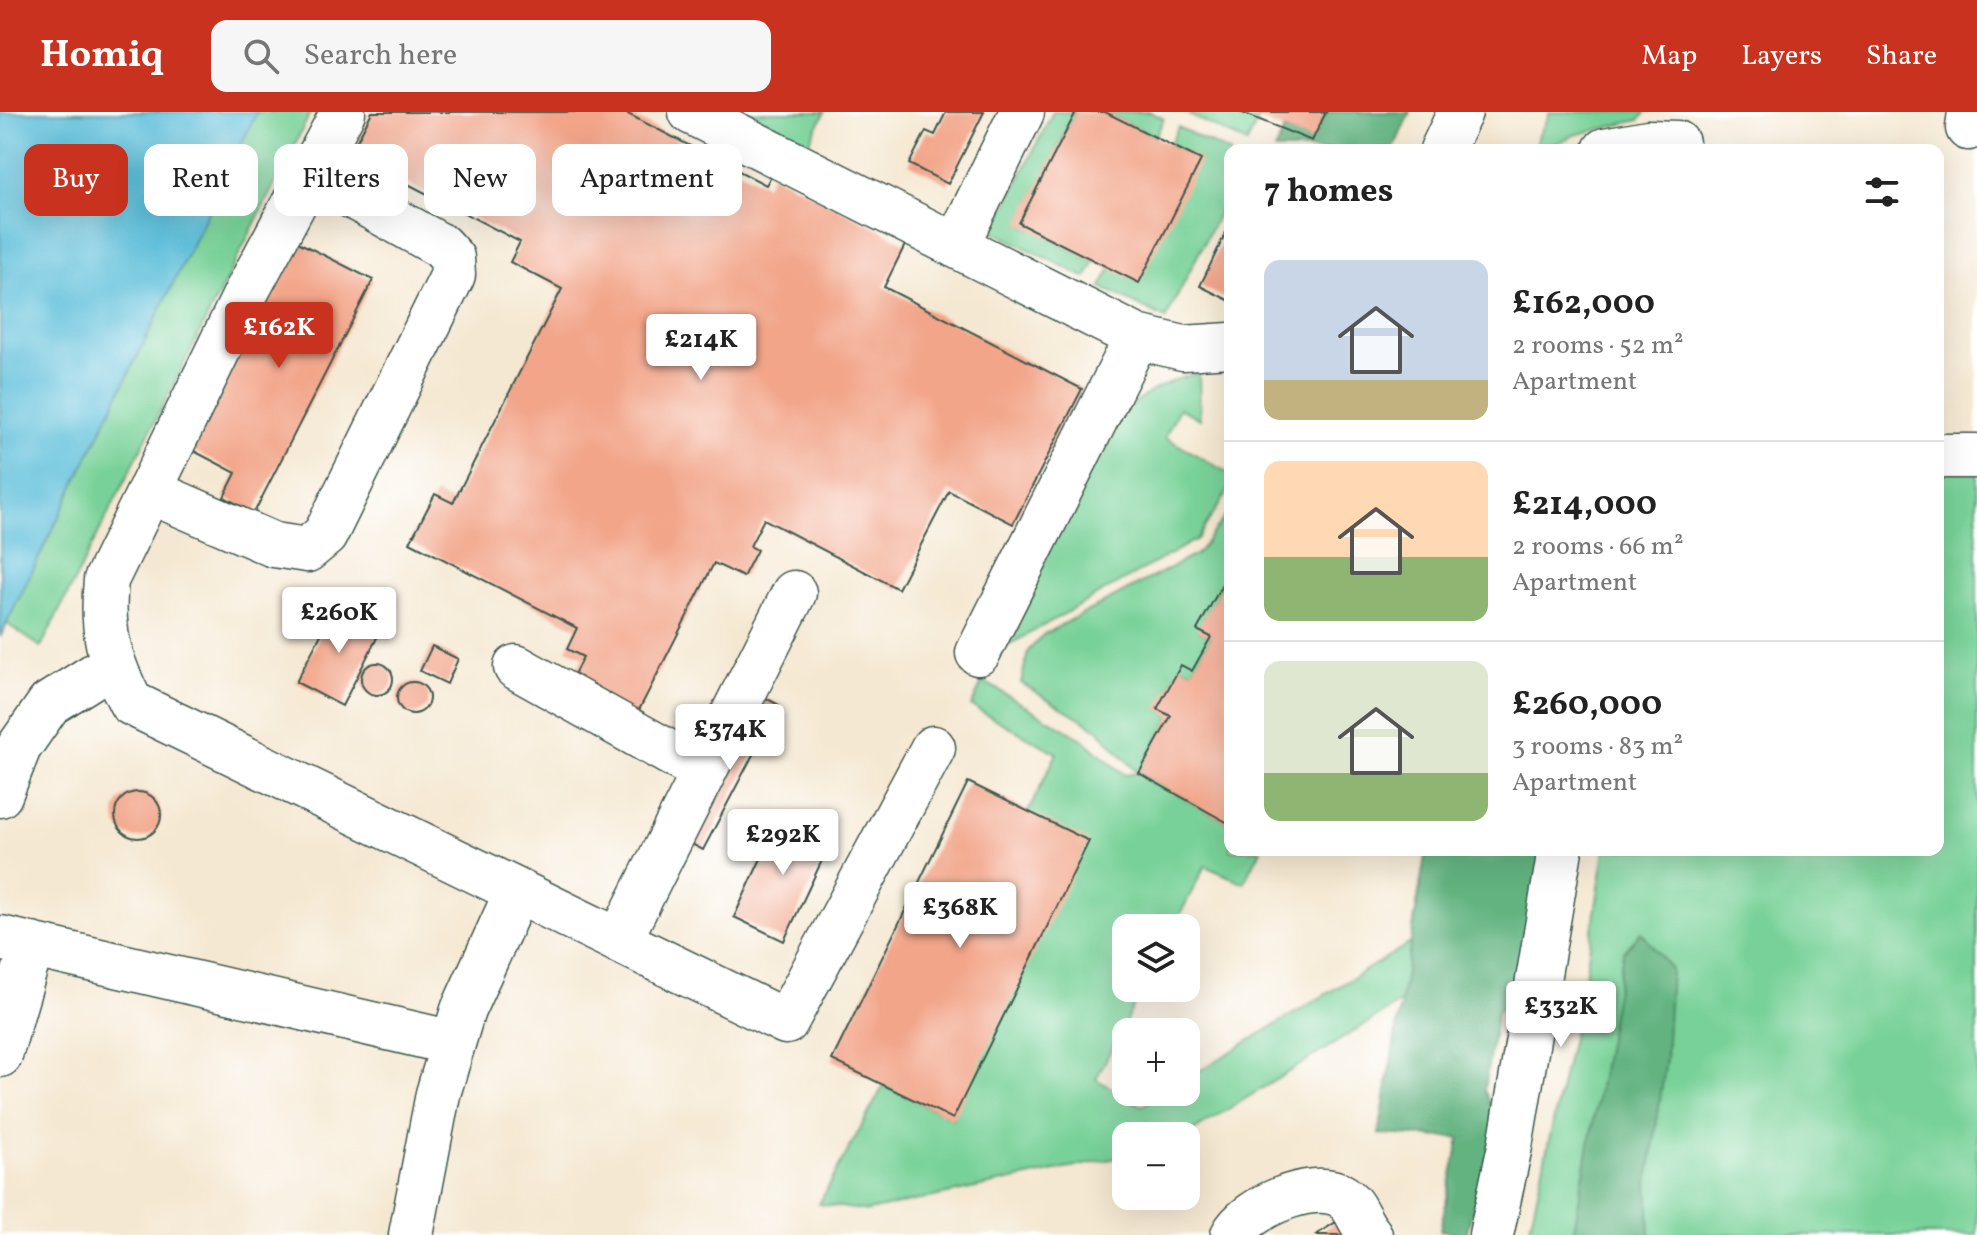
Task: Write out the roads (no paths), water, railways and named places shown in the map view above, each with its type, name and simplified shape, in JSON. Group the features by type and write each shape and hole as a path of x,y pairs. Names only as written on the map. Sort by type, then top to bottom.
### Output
{"street":[{"path":"326,144 343,112"},
{"path":"691,112 1137,337 1183,348 1224,345"},
{"path":"956,246 1022,112"},
{"path":"1445,144 1460,112"},
{"path":"1637,144 1678,135"},
{"path":"287,216 247,291 106,580 102,619 111,665 131,703 786,1022 933,748"},
{"path":"149,491 291,549 307,550 319,542 453,275 452,258 441,246 387,216"},
{"path":"978,653 1137,337"},
{"path":"1944,456 1977,456"},
{"path":"619,941 794,593"},
{"path":"0,795 19,747 49,704 111,665"},
{"path":"516,667 704,772"},
{"path":"1491,1235 1510,1146 1559,856"},
{"path":"411,1235 438,1094 463,1010 517,891"},
{"path":"0,1055 16,942 453,1043"},
{"path":"1233,1235 1253,1211 1288,1197 1323,1190 1352,1204 1370,1235"}],"water":[{"path":"0,112 257,112 241,144 144,144 144,216 206,216 0,637"}]}
